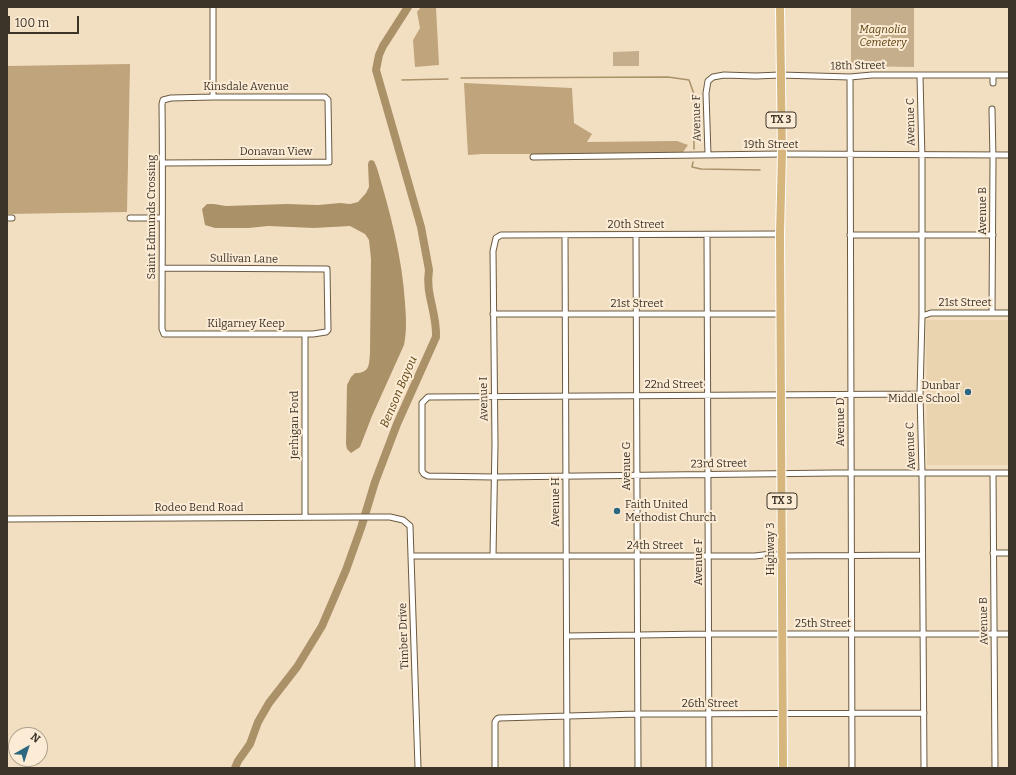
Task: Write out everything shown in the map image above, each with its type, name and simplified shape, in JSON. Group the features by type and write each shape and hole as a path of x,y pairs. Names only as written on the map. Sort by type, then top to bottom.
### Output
{"main road":[{"name":"TX 3","path":"780,7 782,154 780,234"},
{"name":"Highway 3","path":"780,234 783,768"}],"street":[{"path":"213,7 213,97"},
{"name":"18th Street","path":"708,81 713,76 718,75 850,77 872,75 920,76 1009,74"},
{"path":"993,75 993,83"},
{"name":"Avenue C","path":"920,76 922,155 922,316 920,394 924,768"},
{"name":"Avenue D","path":"850,77 852,768"},
{"name":"Avenue F","path":"708,81 706,93 708,155"},
{"name":"Kinsdale Avenue","path":"163,100 171,98 213,97 325,97 328,100"},
{"name":"Saint Edmunds Crossing","path":"163,100 162,329 164,334"},
{"name":"Donavan View","path":"162,163 329,162 328,100"},
{"name":"Avenue B","path":"992,109 992,313"},
{"name":"19th Street","path":"533,157 782,154 1009,155"},
{"path":"130,218 162,218"},
{"name":"20th Street","path":"495,241 496,238 501,235 565,236 780,234"},
{"name":"Avenue G","path":"636,235 638,768"},
{"name":"Avenue F","path":"707,235 709,768"},
{"path":"850,235 993,235"},
{"name":"Avenue H","path":"565,236 567,768"},
{"name":"Avenue I","path":"493,556 493,251 495,241"},
{"name":"Sullivan Lane","path":"162,268 327,269 328,330"},
{"name":"21st Street","path":"922,316 932,313 1009,313"},
{"name":"21st Street","path":"493,314 781,314"},
{"name":"Kilgarney Keep","path":"164,334 305,334 321,333 328,330"},
{"name":"Jerhigan Ford","path":"305,334 305,517"},
{"name":"22nd Street","path":"428,476 422,471 422,402 428,397 920,394"},
{"name":"23rd Street","path":"428,476 494,477 851,473 1009,473"},
{"name":"Avenue B","path":"993,473 995,768"},
{"name":"Rodeo Bend Road","path":"7,519 390,517"},
{"name":"Timber Drive","path":"390,517 403,520 410,526 418,768"},
{"path":"993,553 1009,553"},
{"name":"24th Street","path":"411,556 755,556 771,554 782,556 922,555"},
{"name":"25th Street","path":"567,636 709,634 1009,634"},
{"name":"26th Street","path":"495,768 496,719 638,714 924,713"}],"shaded area":[{"path":"421,7 436,7 439,65 415,67 413,40 420,28 417,12"},
{"path":"130,64 127,212 7,214 7,66"},
{"path":"464,83 572,88 574,123 592,134 587,142 677,141 688,145 683,152 468,155"},
{"path":"371,160 374,161 377,168 391,218 398,251 403,286 406,334 404,345 372,416 360,447 351,453 347,449 346,444 347,385 355,373 364,372 366,370 368,367 370,352 371,259 369,240 365,234 350,226 314,228 268,226 249,228 215,228 205,225 202,209 207,204 226,206 287,204 318,205 340,203 350,204 358,202 369,187 368,164"},
{"name":"Dunbar Middle School","path":"926,320 1009,320 1009,465 927,465"}],"green space":[{"name":"Magnolia Cemetery","path":"851,7 914,7 914,67 851,66"},
{"path":"639,51 639,66 613,66 613,52"}],"waterway":[{"name":"Benson Bayou","path":"235,768 250,744 258,722 269,703 297,667 322,626 346,570 375,482 397,424 436,337 435,319 428,279 429,270 421,227 376,70 379,55 383,46 408,7"},
{"path":"461,78 668,77 689,80 694,94 694,149"},
{"path":"402,80 448,79"},
{"path":"693,162 692,167 701,169 760,170"}],"place":[{"name":"Dunbar Middle School","path":"968,392"},
{"name":"Faith United Methodist Church","path":"617,511"}]}
